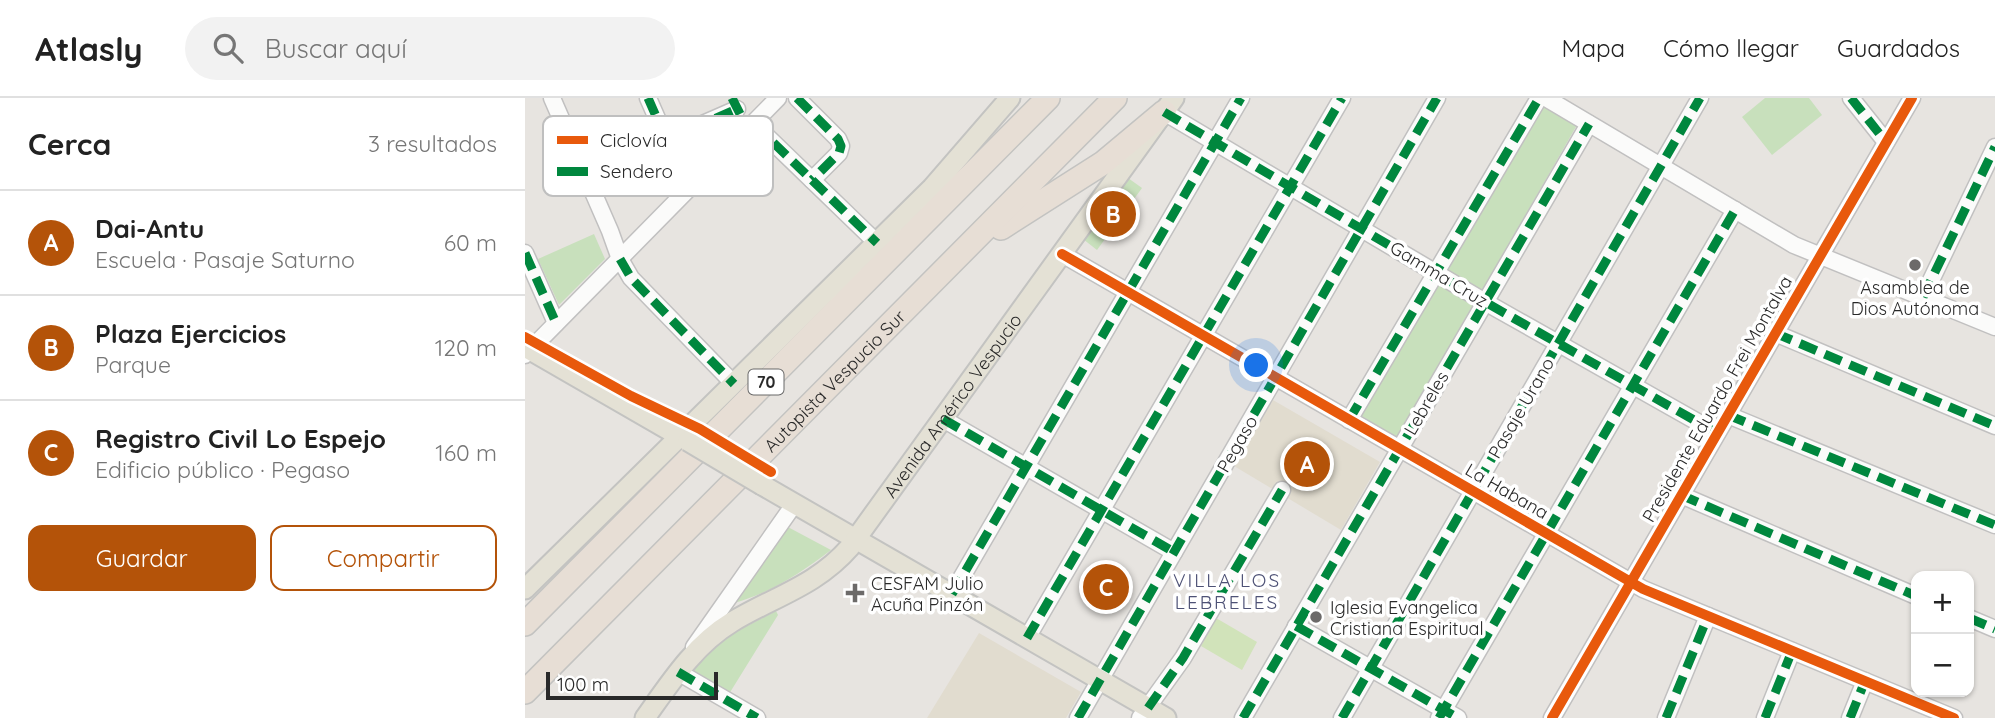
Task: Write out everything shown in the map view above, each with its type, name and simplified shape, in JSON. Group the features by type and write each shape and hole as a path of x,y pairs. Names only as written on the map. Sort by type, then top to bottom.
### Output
{"highway":[{"name":"70","path":"525,624 1048,98"},
{"name":"Autopista Vespucio Sur","path":"525,692 1115,98"},
{"path":"963,253 1088,174 1119,151 1169,105"}],"main road":[{"path":"525,589 684,439 734,384 956,164 1010,98"},
{"name":"Avenida Américo Vespucio","path":"645,718 682,667 708,639 731,622 821,575 844,554 1169,105"},
{"path":"526,350 1100,680 1144,713 1166,718"}],"street":[{"path":"552,98 560,116"},
{"path":"647,98 655,116"},
{"path":"761,116 778,98"},
{"path":"797,98 838,139 841,146 838,153 812,180"},
{"path":"952,594 1241,98"},
{"path":"1027,638 1342,98"},
{"name":"Pegaso","path":"1078,718 1437,98"},
{"path":"1349,419 1539,98"},
{"path":"1546,98 1794,244 1995,327"},
{"name":"Pasaje Urano","path":"1342,718 1700,98"},
{"path":"1851,98 1886,142"},
{"name":"Presidente Eduardo Frei Montalva","path":"1552,718 1912,98"},
{"path":"712,116 735,104"},
{"name":"Gamma Cruz","path":"1169,105 1215,143 1485,302 1717,433"},
{"name":"Lebreles","path":"1243,718 1589,124"},
{"path":"773,146 877,243"},
{"path":"1923,298 1995,147"},
{"path":"595,196 620,259 631,278 734,384"},
{"path":"526,350 681,196"},
{"path":"1296,626 1447,715 1546,534 1735,210"},
{"path":"525,253 556,323"},
{"name":"La Habana","path":"1062,254 1630,582 1946,717"},
{"path":"1775,333 1995,426"},
{"path":"1728,415 1995,526"},
{"path":"943,419 1174,552"},
{"path":"1144,713 1189,648 1282,490"},
{"path":"1681,495 1911,594"},
{"name":"Avenida Américo Vespucio","path":"682,667 705,629 795,503"},
{"path":"1666,718 1708,616"},
{"path":"1974,620 1995,629"},
{"path":"1765,718 1792,651"},
{"path":"682,667 757,718"},
{"path":"1850,718 1865,681"}],"shaded area":[{"path":"1273,400 1380,462 1341,530 1234,466"},
{"path":"979,633 1081,692 1066,718 927,718"}],"green space":[{"path":"1765,98 1809,98 1822,115 1772,155 1742,117"},
{"path":"1539,104 1577,125 1398,438 1358,414"},
{"path":"1128,178 1142,188 1097,250 1083,239"},
{"path":"594,234 605,259 559,305 538,259"},
{"path":"786,526 831,550 785,581 734,603"},
{"path":"776,611 778,615 729,694 691,669 708,650"},
{"path":"1216,618 1257,642 1242,670 1201,646"}],"marked path":[{"path":"648,98 656,116"},
{"path":"732,98 741,116"},
{"path":"797,98 838,139 841,146 839,153 812,180"},
{"path":"952,594 1241,98"},
{"path":"1027,638 1342,98"},
{"path":"1078,718 1437,98"},
{"path":"1349,420 1539,98"},
{"path":"1342,718 1700,98"},
{"path":"1851,98 1886,142"},
{"path":"721,116 737,109"},
{"path":"1164,112 1485,302 1717,433"},
{"path":"1243,718 1589,124"},
{"path":"773,142 877,243"},
{"path":"1923,297 1995,147"},
{"path":"1439,718 1735,210"},
{"path":"525,253 556,323"},
{"path":"620,259 631,278 734,384"},
{"path":"1775,333 1995,426"},
{"path":"1728,415 1995,525"},
{"path":"943,419 1174,552"},
{"path":"1148,708 1183,658 1282,490"},
{"path":"1681,495 1911,594"},
{"path":"1666,718 1708,616"},
{"path":"1974,620 1995,629"},
{"path":"1296,626 1458,718"},
{"path":"1765,718 1792,651"},
{"path":"678,672 757,718"},
{"path":"1850,718 1865,681"}],"cycle path":[{"path":"1552,718 1912,98"},
{"path":"1062,254 1643,589 1954,718"},
{"path":"525,337 631,396 700,429 771,472"}],"place":[{"name":"Plaza Ejercicios","path":"1113,214"},
{"name":"Asamblea de Dios Autónoma","path":"1915,265"},
{"name":"Dai-Antu","path":"1307,464"},
{"name":"Registro Civil Lo Espejo","path":"1106,587"},
{"name":"CESFAM Julio Acuña Pinzón","path":"855,593"},
{"name":"Iglesia Evangelica Cristiana Espiritual","path":"1316,617"}],"district":[{"name":"VILLA LOS LEBRELES","path":"1227,591"}]}
